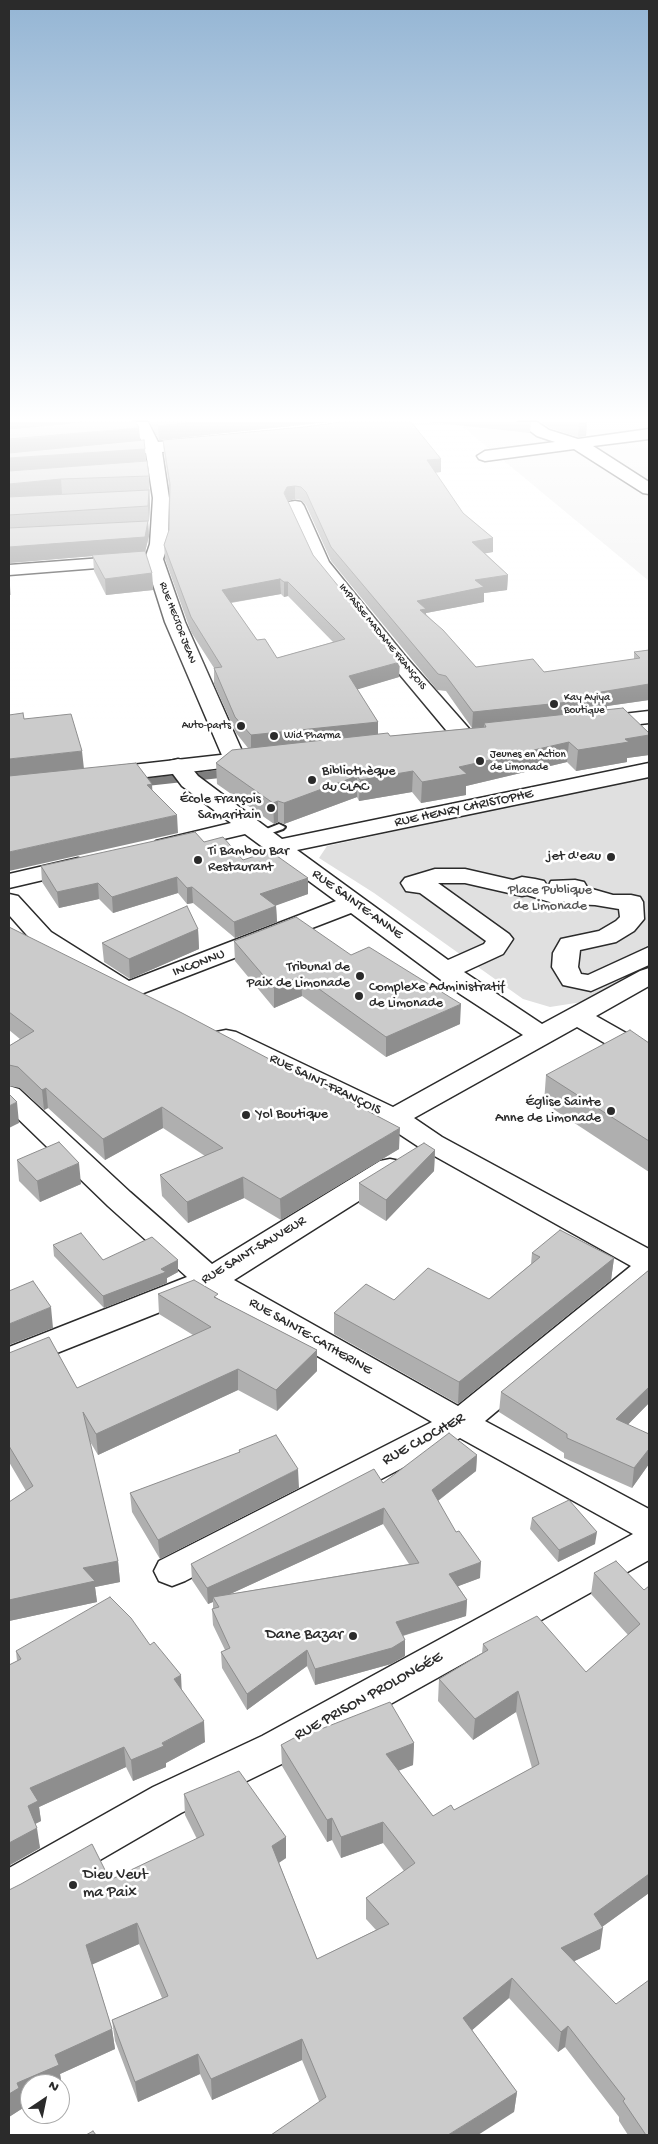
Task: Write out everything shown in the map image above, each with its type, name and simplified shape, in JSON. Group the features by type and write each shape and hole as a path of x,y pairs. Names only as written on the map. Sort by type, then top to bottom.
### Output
{"street":[{"path":"9,570 154,559 159,544 159,522"},
{"name":"IMPASSE MADAME FRANÇOIS","path":"302,522 320,564 337,581 398,660 463,737"},
{"path":"140,529 159,528"},
{"name":"RUE HECTOR JEAN","path":"154,559 175,622 235,760"},
{"path":"581,724 649,717"},
{"path":"84,777 184,773 235,760 275,756"},
{"name":"RUE HENRY CHRISTOPHE","path":"144,850 266,834 649,770"},
{"name":"RUE SAINTE-ANNE","path":"184,773 446,971 542,1036"},
{"path":"9,882 96,861"},
{"path":"446,971 494,950 500,940 426,886 415,886 413,883 435,876 465,876 522,889 522,884 535,886 537,892 554,896 560,892 560,886 575,888 571,897 590,899 592,896 611,902 630,902 632,919 625,926 607,937 570,944 566,953 565,967 572,980 591,983 649,954"},
{"path":"9,901 42,937 128,991 163,1008"},
{"name":"INCONNU","path":"128,991 354,903"},
{"path":"394,1118 649,976"},
{"path":"577,1016 649,1057"},
{"name":"RUE SAINT-FRANÇOIS","path":"208,1029 394,1118 432,1143 649,1262"},
{"name":"RUE SAINTE-CATHERINE","path":"9,1094 119,1200 210,1280 460,1424 649,1526"},
{"name":"RUE SAINT-SAUVEUR","path":"9,1360 210,1280 432,1143"},
{"name":"RUE CLOCHER","path":"172,1571 460,1424 649,1268"},
{"name":"RUE PRISON PROLONGÉE","path":"9,1890 167,1800 276,1748 649,1543"}],"shaded area":[{"path":"578,522 649,522 649,581"}],"green space":[{"name":"Place Publique de Limonade","path":"649,776 649,968 582,1002 550,1007 523,999 374,893 319,858 327,846"}],"building":[{"path":"148,522 145,537 9,547 9,528"},
{"path":"169,522 298,522 313,555 400,662 349,676 378,722 251,735 235,717 214,668 222,667 191,617 164,545 169,530","holes":["280,579 288,582 345,639 277,658 265,639 257,640 222,590"]},
{"path":"320,522 474,522 493,538 472,542 508,575 475,580 484,587 417,601 426,609 420,610 443,630 476,667 533,659 544,672 640,658 634,652 649,650 649,684 601,692 608,698 473,712 446,676 438,674 331,547"},
{"path":"145,551 152,573 105,579 92,555"},
{"path":"623,708 649,735 625,739 629,742 578,750 569,742 459,767 467,774 422,782 413,771 360,780 357,776 284,803 278,801 273,803 216,763 232,750 388,733 390,736 486,727 484,723"},
{"path":"23,713 24,719 71,714 82,751 9,759 9,715"},
{"path":"136,763 152,784 147,785 177,815 9,852 9,776"},
{"path":"195,832 204,842 223,837 243,860 270,851 308,878 260,894 276,906 234,922 192,887 187,888 177,877 112,897 98,883 57,892 41,866"},
{"path":"187,906 198,929 129,959 102,943"},
{"path":"296,917 351,955 369,947 461,1004 386,1037 301,976 274,988 234,941"},
{"path":"9,927 182,1013 400,1128 280,1199 243,1177 187,1202 160,1175 223,1148 162,1107 103,1139 46,1088 42,1090 18,1067 9,1065 9,1046 34,1031 9,1012"},
{"path":"630,1030 649,1043 649,1141 546,1075"},
{"path":"9,1094 17,1102 9,1106"},
{"path":"59,1142 79,1163 37,1181 17,1160"},
{"path":"424,1143 435,1150 386,1200 359,1183"},
{"path":"560,1230 614,1258 459,1382 334,1313 366,1284 394,1300 428,1268 489,1299 540,1257 532,1253"},
{"path":"81,1233 103,1260 152,1237 178,1260 161,1269 166,1272 103,1296 53,1245"},
{"path":"649,1270 649,1387 616,1419 649,1434 649,1449 634,1468 567,1438 567,1434 501,1392"},
{"path":"194,1280 218,1294 214,1297 317,1350 276,1390 238,1369 96,1434 83,1412 118,1561 83,1568 95,1581 9,1600 9,1502 33,1486 9,1446 9,1353 49,1337 77,1388 211,1327 158,1294"},
{"path":"33,1281 51,1307 9,1324 9,1291"},
{"path":"449,1433 477,1455 432,1490 456,1532 459,1531 481,1562 449,1574 467,1600 396,1622 405,1640 392,1648 315,1669 307,1650 247,1694 221,1652 230,1648 212,1609 219,1607 213,1597 419,1563 384,1508 207,1588 191,1564 374,1469 383,1483"},
{"path":"276,1435 298,1469 158,1540 130,1493 240,1452 239,1450"},
{"path":"569,1500 597,1532 559,1550 532,1518"},
{"path":"616,1561 644,1590 649,1586 649,1874 594,1914 603,1928 561,1948 616,2004 649,1980 649,2135 646,2135 623,2101 625,2099 568,2026 561,2032 512,1978 463,2018 517,2092 448,2135 271,2135 326,2097 302,2039 211,2079 198,2054 135,2082 112,2020 168,1996 137,1923 86,1945 112,2029 55,2055 59,2065 38,2074 20,2074 20,2082 17,2083 19,2088 9,2094 9,1890 92,1844 110,1880 204,1835 184,1794 239,1771 286,1837 272,1846 317,1959 389,1924 366,1898 415,1863 383,1822 341,1837 332,1818 327,1820 281,1745 318,1725 321,1729 390,1702 414,1743 386,1754 433,1816 451,1805 454,1810 539,1764 518,1691 475,1719 439,1679 488,1650 483,1644 537,1616 586,1672 640,1624 594,1573"},
{"path":"110,1597 131,1618 150,1645 154,1642 181,1675 174,1679 204,1721 162,1743 164,1746 131,1760 124,1747 30,1788 38,1801 28,1806 37,1828 9,1843 9,1665 21,1659 16,1651"},
{"path":"93,2131 96,2135 86,2135"}],"waterway":[{"path":"137,783 229,773"}],"place":[{"name":"Kay Ayiya Boutique","path":"554,704"},
{"name":"Auto-parts","path":"241,726"},
{"name":"Wid Pharma","path":"274,736"},
{"name":"Jeunes en Action de Limonade","path":"480,761"},
{"name":"Bibliothèque du CLAC","path":"312,780"},
{"name":"École François Samaritain","path":"271,808"},
{"name":"jet d'eau","path":"611,857"},
{"name":"Ti Bambou Bar Restaurant","path":"198,860"},
{"name":"Tribunal de Paix de Limonade","path":"360,976"},
{"name":"Complexe Administratif de Limonade","path":"359,996"},
{"name":"Église Sainte Anne de Limonade","path":"611,1111"},
{"name":"Yol Boutique","path":"246,1115"},
{"name":"Dane Bazar","path":"353,1636"},
{"name":"Dieu Veut ma Paix","path":"73,1885"}]}
